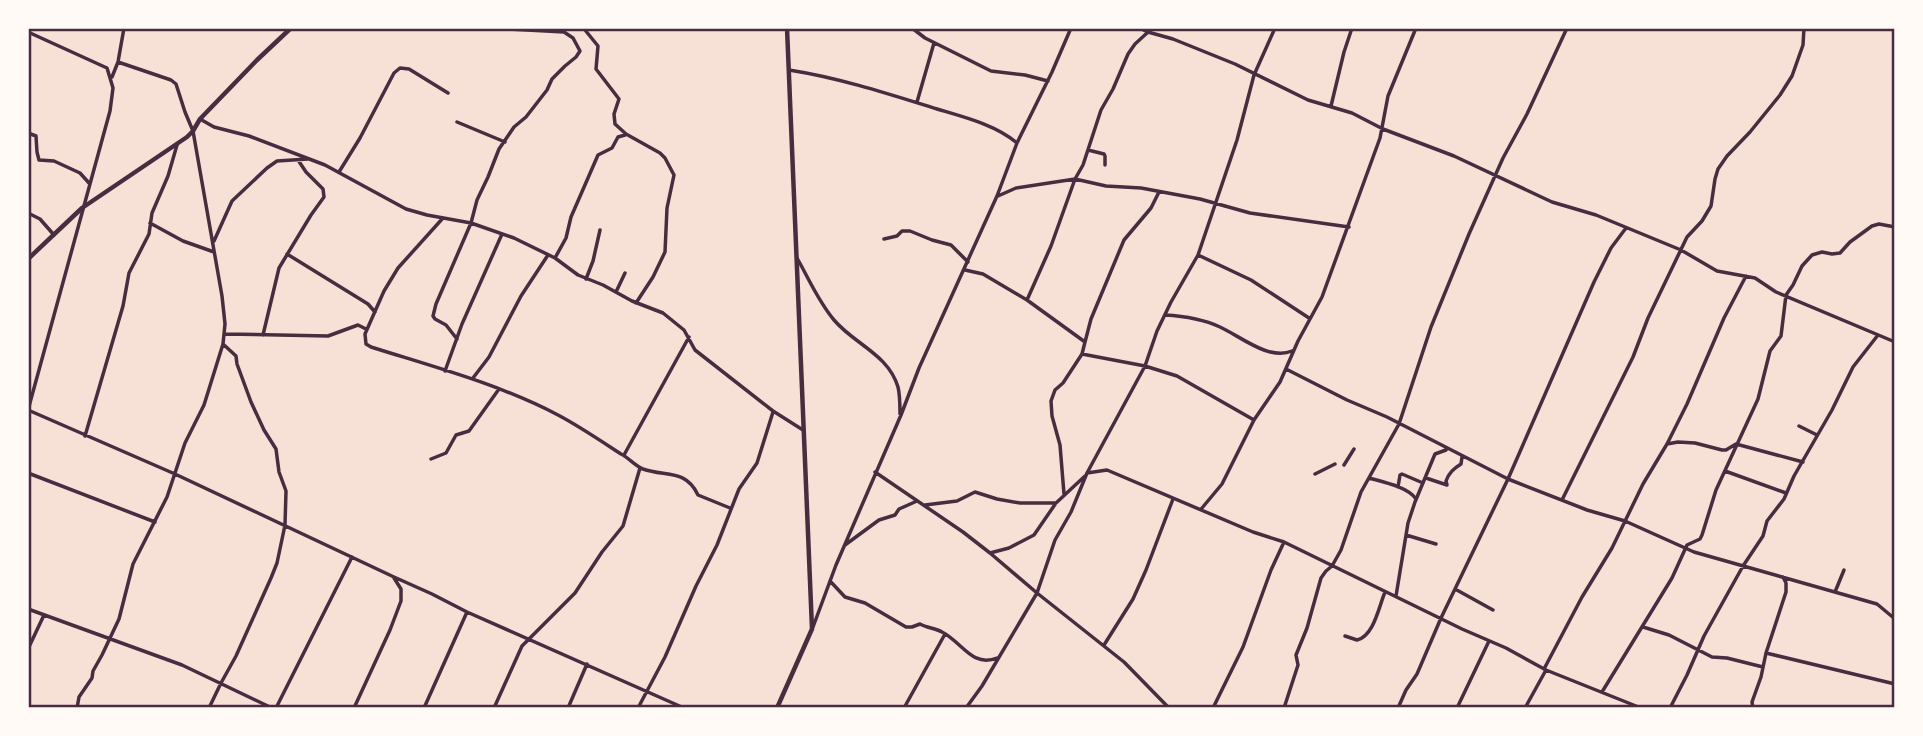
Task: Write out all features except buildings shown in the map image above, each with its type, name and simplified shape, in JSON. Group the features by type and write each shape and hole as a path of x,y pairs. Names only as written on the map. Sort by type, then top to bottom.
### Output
{"street":[{"path":"111,79 118,62 124,28"},
{"path":"28,259 82,208 194,131 200,119 291,28"},
{"path":"457,339 446,325 433,317 471,223 477,200 499,149 513,127 526,117 552,79 580,50 573,38 564,32 487,28"},
{"path":"787,28 812,629"},
{"path":"912,28 934,43 991,71 1048,80"},
{"path":"778,708 941,318 965,270 1017,143 1071,28"},
{"path":"1139,28 1235,64 1308,100 1352,113 1383,129 1454,156 1552,202 1596,215 1681,250 1717,271 1755,278 1768,288 1895,342"},
{"path":"966,708 1037,593 1055,540 1144,366 1165,315 1198,255 1237,139 1254,75 1275,28"},
{"path":"1331,106 1352,28"},
{"path":"1201,509 1222,484 1254,420 1280,382 1309,318 1322,297 1383,129 1388,96 1416,28"},
{"path":"1284,708 1298,665 1296,655 1314,607 1321,578 1332,566 1361,492 1399,424 1431,327 1495,176 1567,28"},
{"path":"1562,500 1633,357 1648,318 1687,237 1711,206 1718,169 1792,76 1801,52 1804,28"},
{"path":"585,30 598,46 597,71 619,99 614,114 615,124 627,135 660,153 674,175 666,218 665,252 636,303"},
{"path":"28,32 107,68 113,88 110,111 28,410 175,474 467,612 684,708"},
{"path":"1027,300 1083,165 1101,110 1128,54 1148,32"},
{"path":"918,102 934,43"},
{"path":"77,708 79,697 92,678 120,619 133,564 155,522 185,443 204,405 224,334 224,311 194,131 174,82 118,62"},
{"path":"339,172 394,73 400,68 409,69 447,93"},
{"path":"789,70 821,75 918,102 981,123 1006,134 1017,143"},
{"path":"200,119 214,127 249,136 310,159 406,209 471,223 502,233 548,254 586,279 663,313 684,330 695,350 773,411 805,431"},
{"path":"457,122 505,142"},
{"path":"28,133 35,134 37,138 39,160 54,161 80,173 89,183"},
{"path":"555,258 566,238 571,217 598,155 612,148 618,137 627,135"},
{"path":"85,436 123,306 129,273 149,234 152,213 168,176 177,145"},
{"path":"1088,150 1104,154 1105,166"},
{"path":"213,243 235,197 275,162 310,159"},
{"path":"263,335 279,268 324,195 323,189 298,160"},
{"path":"997,197 1016,188 1075,179 1106,186 1141,188 1216,203 1250,213 1349,227"},
{"path":"1064,494 1060,444 1051,401 1055,390 1063,383 1082,354 1091,319 1124,240 1151,208 1158,192"},
{"path":"28,213 40,219 54,235"},
{"path":"443,218 399,266 366,330 364,341 368,346 472,379 560,416 624,455 640,468 687,480 698,495 730,508"},
{"path":"150,223 183,241 214,252"},
{"path":"1602,692 1672,578 1685,548 1689,542 1700,539 1702,535 1712,500 1758,399 1770,351 1781,336 1786,296 1802,266 1812,255 1822,252 1840,253 1872,226 1879,224 1895,227"},
{"path":"1398,708 1417,674 1508,479 1594,282 1611,248 1626,228"},
{"path":"586,279 600,230"},
{"path":"884,239 911,231 951,245 968,262"},
{"path":"445,371 502,233"},
{"path":"288,254 366,303 375,312"},
{"path":"472,379 489,357 521,296 548,254"},
{"path":"1198,255 1251,280 1309,318"},
{"path":"797,258 813,290 833,320 871,350 889,369 898,388 901,415"},
{"path":"965,270 980,272 1027,300 1085,342"},
{"path":"616,292 625,273"},
{"path":"1525,708 1612,548 1643,484 1667,444 1746,276"},
{"path":"1165,315 1187,317 1219,326 1253,346 1274,353 1294,350"},
{"path":"224,334 328,336 358,325 366,330"},
{"path":"1670,708 1688,675 1697,651 1743,566 1757,547 1768,521 1784,499 1853,367 1878,335"},
{"path":"624,455 689,338"},
{"path":"209,708 236,656 274,570 285,525 286,491 279,472 276,449 264,430 242,382 235,354 223,344"},
{"path":"1082,354 1144,366 1177,376 1254,420"},
{"path":"1286,369 1508,479 1609,518 1625,521 1685,548 1726,562 1877,604 1895,619"},
{"path":"431,459 446,453 456,435 469,431 499,389"},
{"path":"638,708 717,545 730,508 744,480 757,463 773,411"},
{"path":"1799,426 1817,435"},
{"path":"1667,444 1695,443 1722,450 1736,444 1803,462"},
{"path":"1344,465 1354,449"},
{"path":"1396,596 1406,535 1416,499 1435,454 1448,449"},
{"path":"1426,478 1447,485 1447,478 1452,470 1461,464 1462,457"},
{"path":"1315,474 1335,464"},
{"path":"494,708 524,643 575,593 602,552 620,531 640,468"},
{"path":"990,553 1029,539 1039,530 1064,494 1087,474 1107,470 1253,532 1284,542 1506,648 1545,670 1642,708"},
{"path":"1725,471 1786,493"},
{"path":"875,472 990,553 1124,662 1169,708"},
{"path":"28,473 155,522"},
{"path":"1398,487 1402,474 1423,484"},
{"path":"1369,478 1398,487 1413,494 1416,499"},
{"path":"923,505 957,501 975,492 1020,503 1056,503"},
{"path":"1103,646 1133,599 1173,499"},
{"path":"844,546 879,520 895,515 899,509 917,501"},
{"path":"1406,535 1436,544"},
{"path":"1213,708 1244,647 1271,570 1284,542"},
{"path":"28,609 182,665 274,708 352,557"},
{"path":"1835,592 1844,570"},
{"path":"1753,708 1752,702 1786,592 1783,577"},
{"path":"354,708 401,601 401,589 394,578"},
{"path":"830,581 845,597 865,603 906,627 920,624 945,634 975,658 989,661 999,657"},
{"path":"1455,589 1493,610"},
{"path":"1345,636 1357,640 1365,637 1385,592"},
{"path":"424,708 467,612"},
{"path":"28,649 44,615"},
{"path":"1643,627 1669,635 1712,657 1763,667"},
{"path":"904,708 945,634"},
{"path":"1457,708 1489,641"},
{"path":"1766,653 1895,684"},
{"path":"568,708 587,664"}]}
